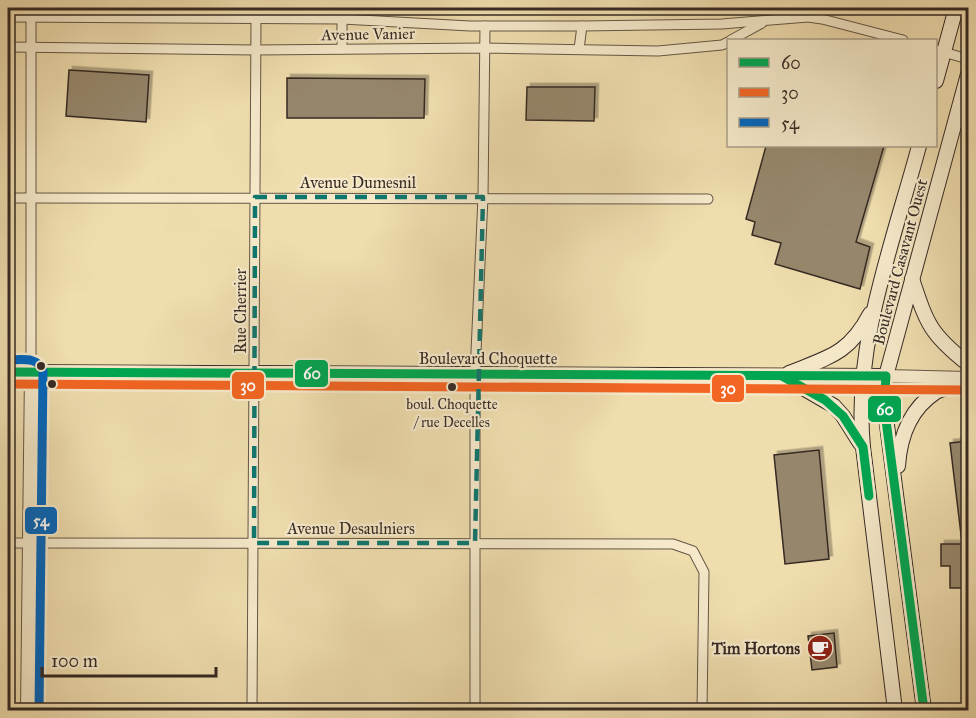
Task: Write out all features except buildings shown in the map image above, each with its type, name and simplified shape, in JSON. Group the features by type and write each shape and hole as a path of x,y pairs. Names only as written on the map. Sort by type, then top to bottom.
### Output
{"main road":[{"path":"937,71 939,51 956,8"},
{"name":"Boulevard Casavant Ouest","path":"924,711 884,405 886,376 911,278 969,75"},
{"name":"Boulevard Casavant Ouest","path":"895,711 862,447 860,405 867,347 877,300 919,147"},
{"path":"911,278 931,330 944,345 969,364"},
{"path":"782,376 837,354 861,330 877,300"},
{"name":"Boulevard Choquette","path":"8,372 886,376"},
{"path":"782,376 834,406 862,447"},
{"path":"897,495 902,435 910,419 921,405 938,391 969,383"}],"street":[{"path":"27,711 31,372 31,12"},
{"name":"Avenue Vanier","path":"8,17 31,12 256,19 342,19 485,26 722,24 808,17 899,39"},
{"name":"Rue Cherrier","path":"252,711 256,19"},
{"path":"342,19 342,49"},
{"name":"Avenue Vanier","path":"734,39 767,20"},
{"path":"475,711 475,374 483,197 485,26"},
{"path":"579,49 582,26"},
{"name":"Avenue Vanier","path":"8,47 255,50 485,48 658,51 722,45 727,42"},
{"path":"939,51 969,59"},
{"name":"Avenue Dumesnil","path":"8,198 708,199"},
{"name":"Boulevard Choquette","path":"886,376 969,378"},
{"name":"Avenue Desaulniers","path":"8,543 673,544 693,551 704,572 702,711"}],"highlighted area":[{"path":"255,197 483,197 475,543 254,543"}],"transit line":[{"name":"54","path":"8,360 33,361 41,366 43,371 39,710"},
{"name":"60","path":"8,372 886,376 884,405 924,710"},
{"name":"60","path":"782,376 825,400 843,416 863,447 869,496"},
{"name":"30","path":"8,384 968,390"}],"place":[{"name":"boul. Choquette / rue Decelles","path":"452,387"},
{"name":"Tim Hortons","path":"820,648"}]}
